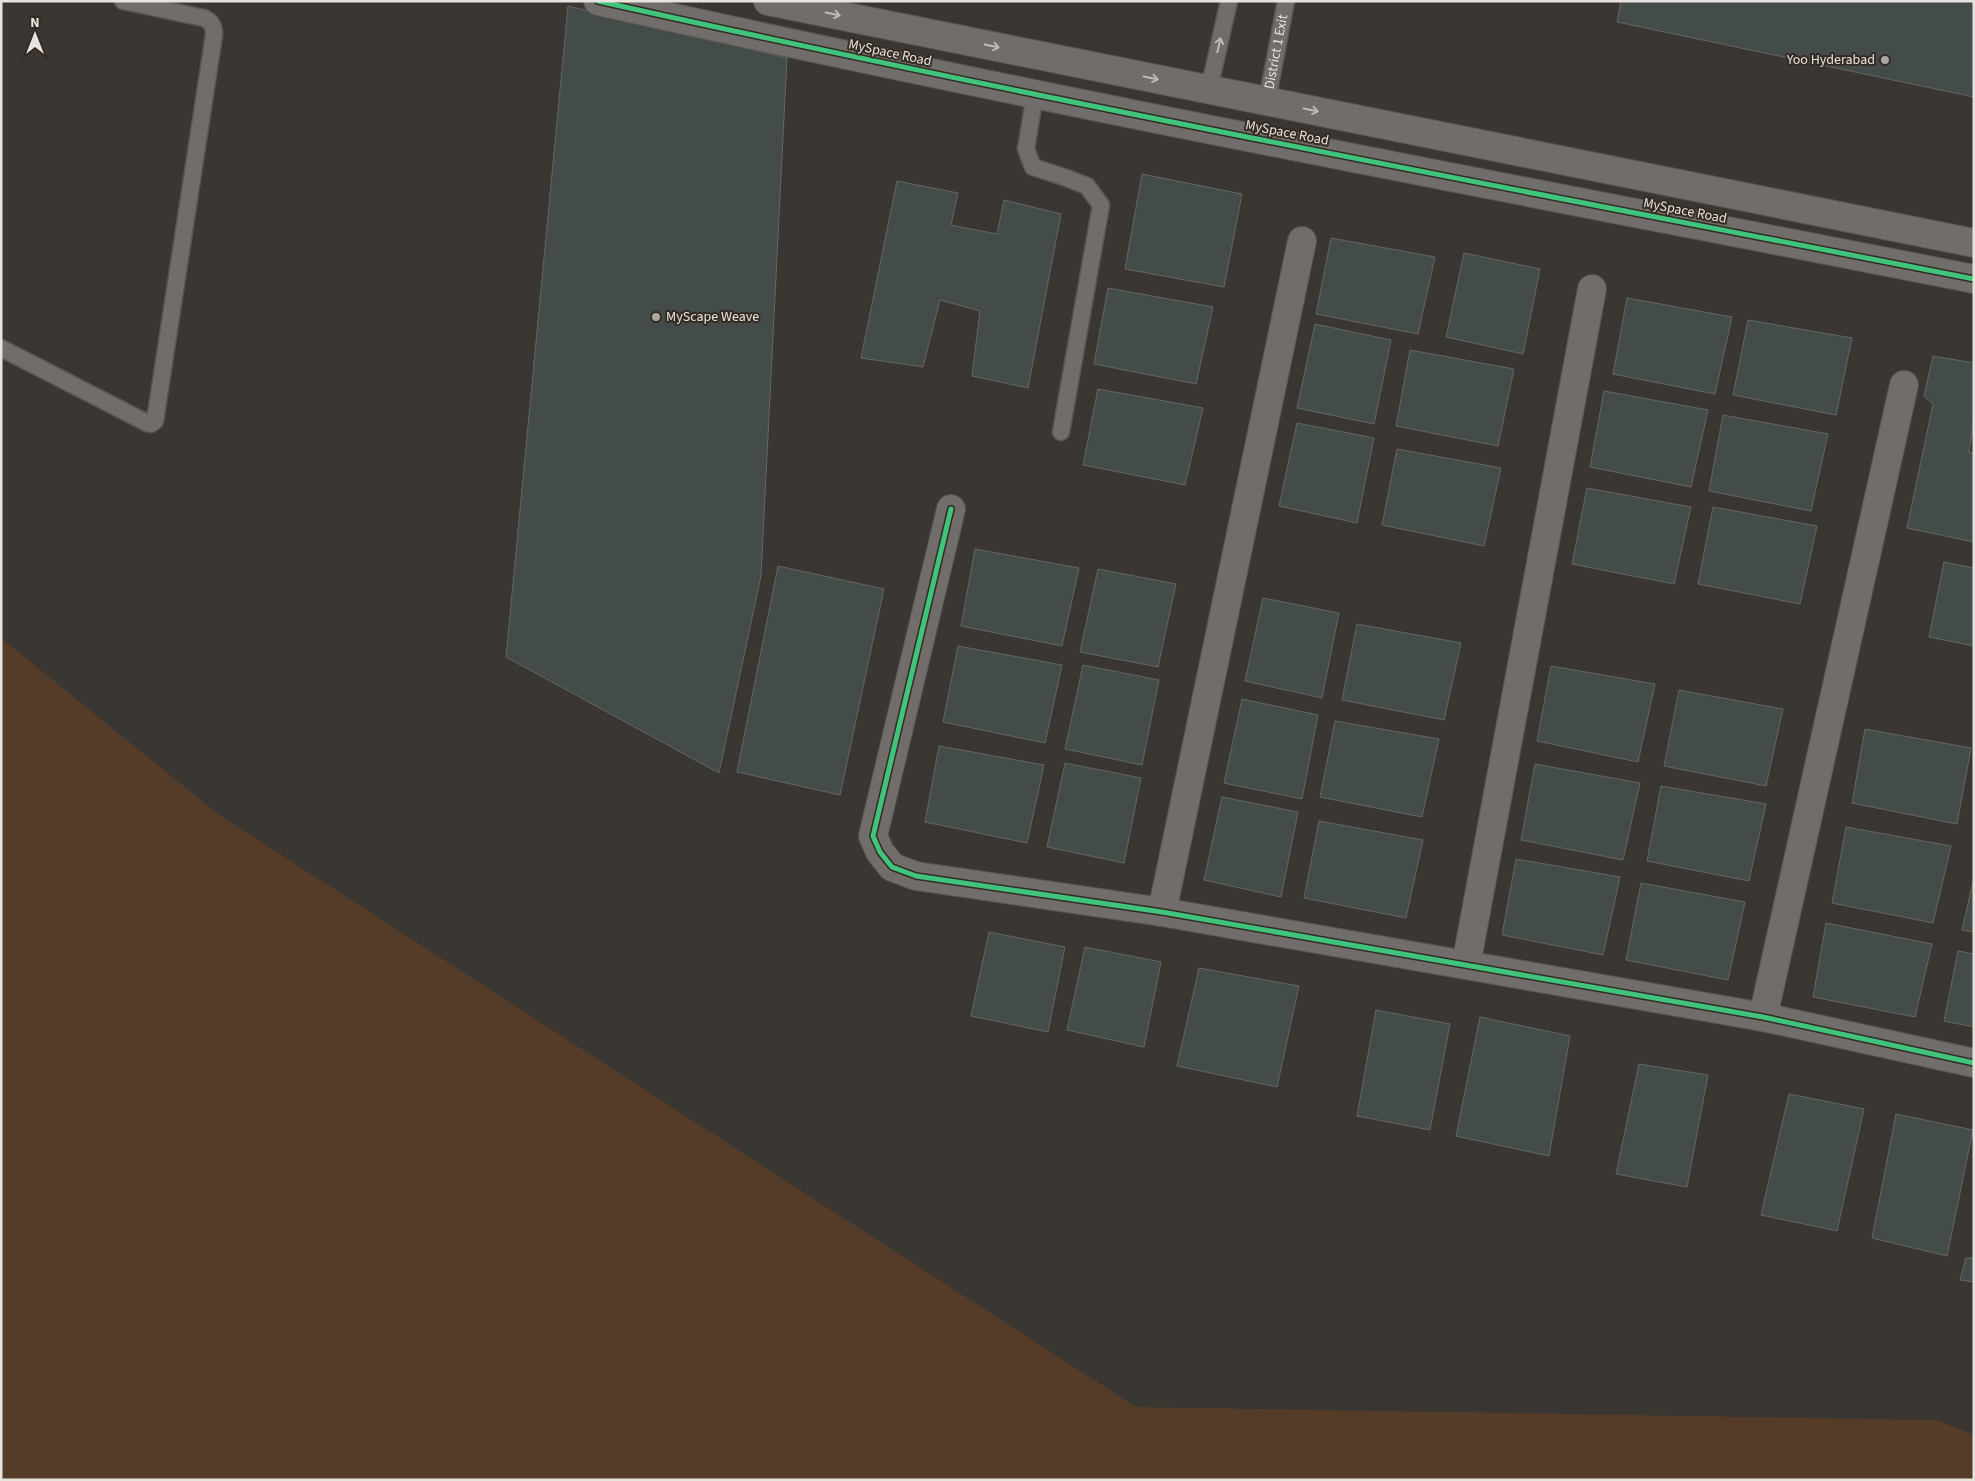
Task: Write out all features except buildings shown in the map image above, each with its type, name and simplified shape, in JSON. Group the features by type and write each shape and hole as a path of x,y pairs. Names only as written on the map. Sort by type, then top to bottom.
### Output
{"street":[{"name":"MySpace Road","path":"598,1 726,31 1116,111 1974,279"},
{"name":"MySpace Road","path":"768,1 1974,243"},
{"path":"1116,111 1125,72"},
{"path":"1162,912 1302,241"},
{"path":"1466,965 1592,289"},
{"path":"1764,1017 1904,385"},
{"path":"951,509 873,836 880,852 892,868 916,876 1162,912 1764,1017 1974,1063"}],"lane":[{"path":"1,348 147,423 156,422 214,26 204,18 124,1"},
{"path":"1209,89 1229,1"},
{"name":"District 1 Exit","path":"1267,102 1286,1"},
{"path":"1035,94 1026,149 1033,167 1087,186 1101,205 1061,432"}],"shaded area":[{"path":"1,638 218,814 1136,1407 1936,1420 1974,1435 1974,1480 1,1480"}],"cycle path":[{"path":"598,1 769,39 1113,110 1974,279"},
{"path":"951,509 873,836 880,852 892,867 916,876 1162,912 1763,1017 1974,1063"}],"place":[{"name":"Yoo Hyderabad","path":"1885,60"},
{"name":"MyScape Weave","path":"656,317"}]}
